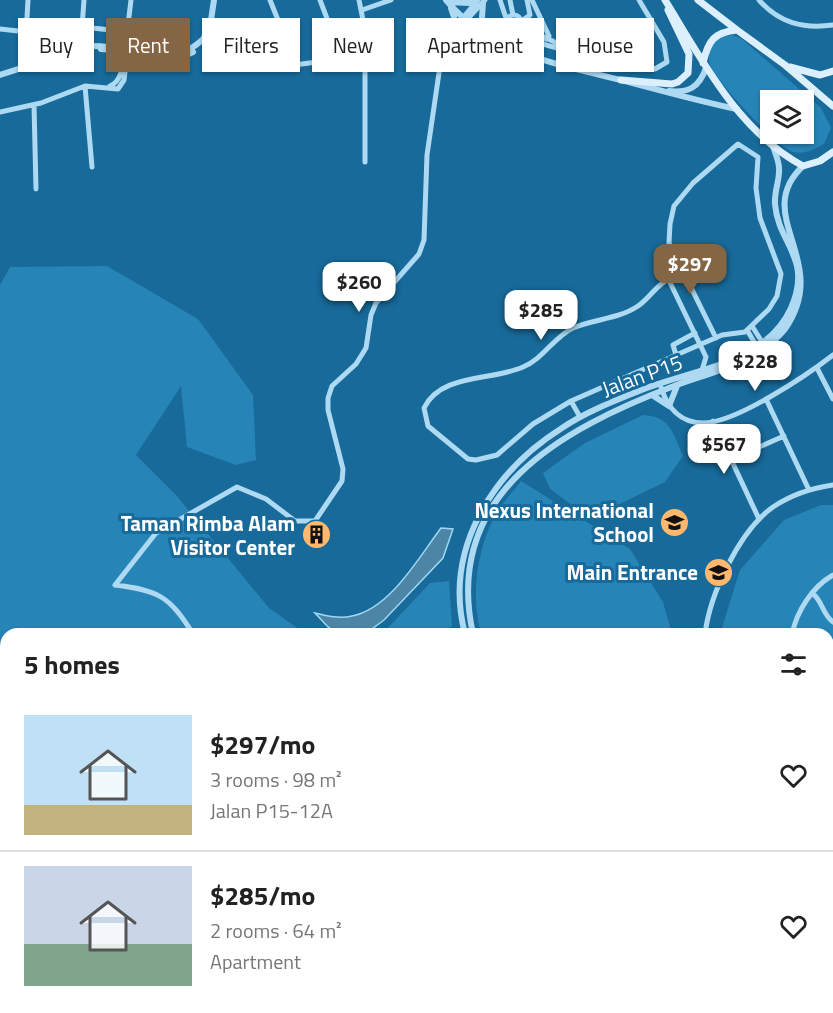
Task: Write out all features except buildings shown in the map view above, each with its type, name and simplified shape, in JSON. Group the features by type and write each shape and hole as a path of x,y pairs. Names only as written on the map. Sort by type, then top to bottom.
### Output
{"main road":[{"path":"664,0 704,66 737,109 773,145 803,166 820,161 833,152"},
{"path":"621,80 672,84 688,73 688,54 664,0"},
{"path":"698,0 785,65 833,106"},
{"path":"704,66 709,43 721,31 737,30"},
{"path":"785,65 820,75 833,71"}],"street":[{"path":"27,18 28,0"},
{"path":"83,18 84,0"},
{"path":"94,28 126,29 131,0"},
{"path":"211,18 214,0"},
{"path":"270,0 277,18"},
{"path":"320,0 327,18"},
{"path":"359,0 364,18"},
{"path":"363,10 391,0"},
{"path":"500,0 506,18"},
{"path":"510,0 517,18"},
{"path":"523,18 531,12 525,0"},
{"path":"532,0 554,42"},
{"path":"639,0 650,18"},
{"path":"759,0 769,12 786,22 810,28 833,25"},
{"path":"448,2 464,4 480,1"},
{"path":"465,18 480,1"},
{"path":"479,18 480,1"},
{"path":"448,2 463,18"},
{"path":"448,2 454,18"},
{"path":"654,25 664,42 667,62 662,67 654,69"},
{"path":"546,26 549,36 546,39 554,42"},
{"path":"0,29 18,31"},
{"path":"190,49 202,40"},
{"path":"190,53 202,44"},
{"path":"544,61 737,109"},
{"path":"653,90 687,91 696,87 704,66"},
{"path":"0,75 18,69"},
{"path":"0,112 34,105 85,86 110,86 117,83 122,72"},
{"path":"365,162 366,72"},
{"path":"190,628 180,611 171,602 136,587 114,585 156,533 237,486 266,499 295,521 315,520 328,505 342,481 343,469 328,410 332,386 356,364 366,348 371,315 376,303 419,254 424,240 430,126 441,72"},
{"path":"85,86 92,167"},
{"path":"34,105 36,189"},
{"path":"669,279 662,282 641,305 627,312 573,328 536,360 522,368 468,380 437,392 424,408 428,426 468,459 476,460 497,455 533,424 571,401 716,338 749,328 777,296 781,274 760,218 756,188 758,157 735,144 674,206 669,243 716,338"},
{"name":"Jalan P15","path":"464,628 460,592 465,551 481,508 508,472 537,446 580,417 660,384 702,370 760,344 787,316 798,287 797,265 776,211 775,195 780,166 773,145"},
{"name":"Jalan P15","path":"473,628 467,590 474,549 488,515 513,478 530,462 569,435 652,395 729,368 757,354 781,334 796,313 804,291 804,267 784,202 788,182 803,166"},
{"path":"663,268 706,357 702,370"},
{"path":"749,328 760,344"},
{"path":"676,355 673,345 695,333"},
{"path":"660,384 674,413 688,420 703,423 766,399 817,368 833,355"},
{"path":"817,368 833,399"},
{"path":"669,406 676,386"},
{"path":"652,395 669,406"},
{"path":"766,399 809,490"},
{"path":"571,401 580,417"},
{"path":"713,421 759,519"},
{"path":"730,460 784,436"},
{"path":"508,472 513,478"},
{"path":"706,628 713,600 725,572 759,519 782,502 809,490 833,485"},
{"path":"794,628 798,615 812,593 833,575"},
{"path":"812,593 821,600 826,617 833,622"}],"shaded area":[{"path":"733,35 742,39 800,90 760,90 760,125 715,73 710,65 710,46 723,36"},
{"path":"814,102 821,108 831,128 824,144 813,150 797,153 781,144 814,144"},
{"path":"107,266 198,319 253,395 256,460 236,465 187,447 181,386 136,455 176,495 269,608 297,628 0,628 0,285 10,267"},
{"path":"643,415 660,419 670,428 683,456 665,482 605,511 589,512 573,506 550,489 543,473 585,443"},
{"path":"521,481 630,549 663,602 670,628 480,628 476,605 479,561 487,533 503,504"},
{"path":"821,505 833,505 833,628 722,628 740,570 784,520"},
{"path":"441,528 453,529 443,558 384,620 373,628 330,628 315,613 347,617 366,611 391,593"},
{"path":"449,581 452,626 449,628 388,628 430,583"}],"place":[{"name":"Nexus International School","path":"675,522"},
{"name":"Taman Rimba Alam Visitor Center","path":"316,535"},
{"name":"Main Entrance","path":"719,572"}]}
